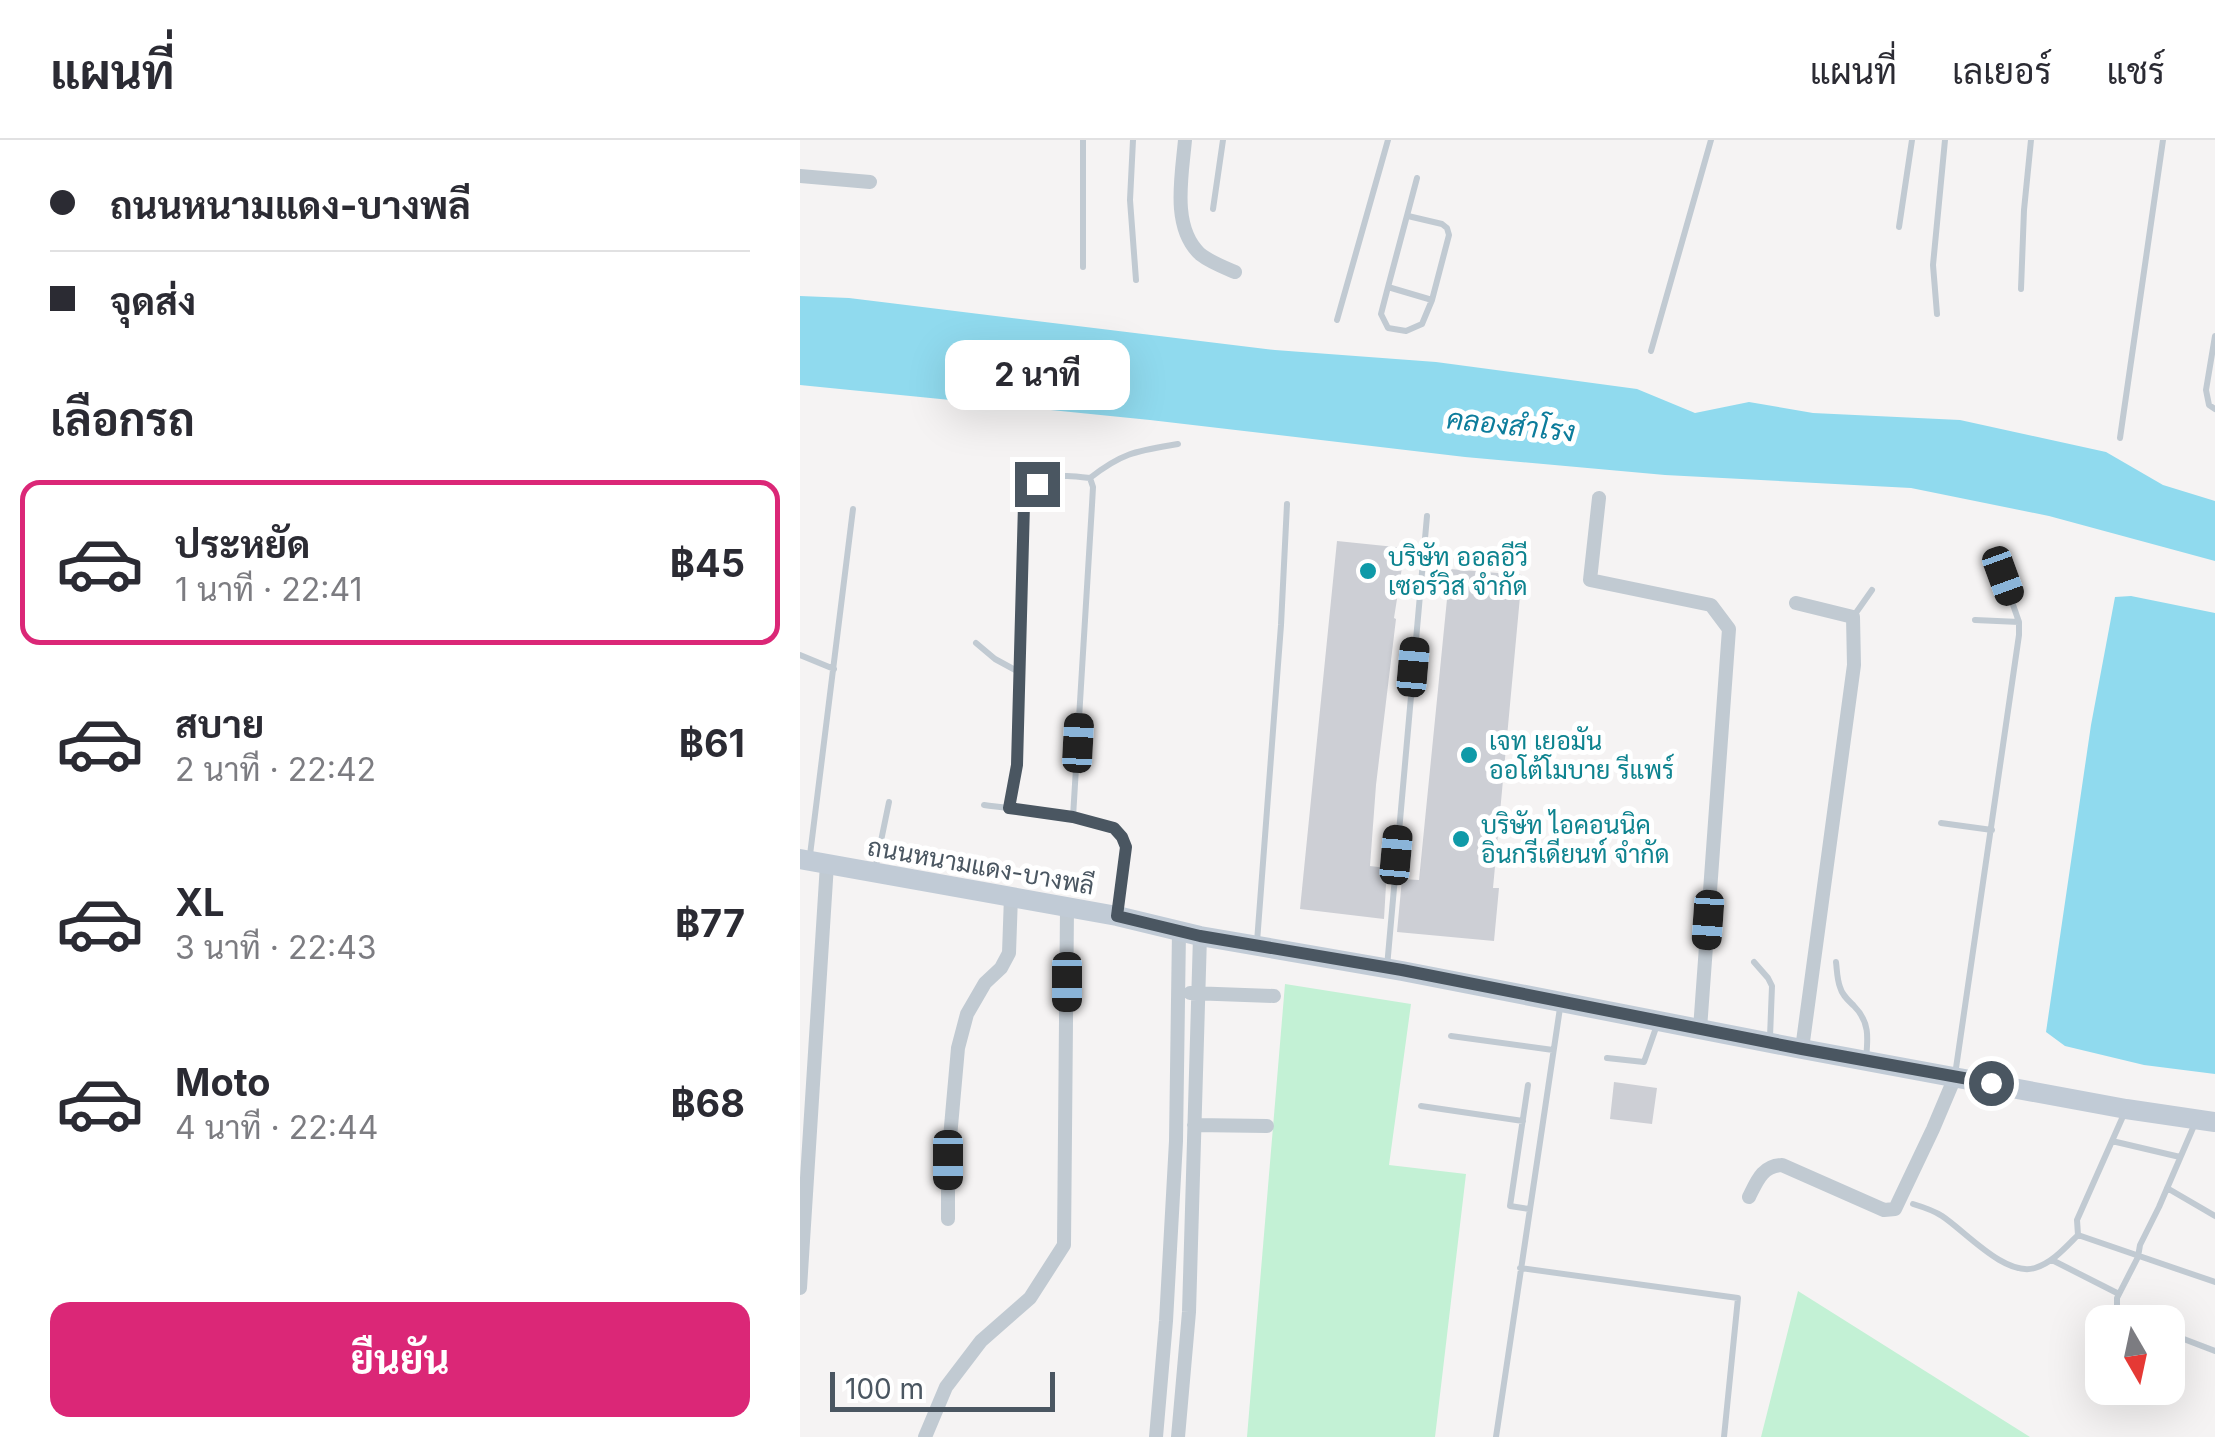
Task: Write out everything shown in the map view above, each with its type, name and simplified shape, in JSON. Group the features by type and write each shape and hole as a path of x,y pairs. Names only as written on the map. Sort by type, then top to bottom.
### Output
{"main road":[{"name":"ถนนหนามแดง-บางพลี","path":"812,861 1802,1049 2206,1121"}],"street":[{"path":"1185,140 1183,221 1198,252 1235,272"},
{"path":"800,176 870,182"},
{"path":"1599,498 1590,580 1711,606 1729,629 1700,1029"},
{"path":"1796,603 1853,617 1854,666 1802,1049"},
{"path":"800,1288 812,861"},
{"path":"948,1219 948,1160 958,1048 967,1014 985,983 1002,968 1009,952 1010,896"},
{"path":"926,1437 946,1387 981,1342 1030,1298 1064,1244 1067,908"},
{"path":"1156,1437 1176,1141 1178,992 1189,934"},
{"path":"1178,1437 1189,1312 1198,993 1189,934"},
{"path":"1178,992 1274,996"},
{"path":"1749,1197 1766,1169 1782,1165 1884,1210 1895,1209 1955,1077"},
{"path":"1194,1125 1267,1126"}],"lane":[{"path":"1082,267 1083,140"},
{"path":"1133,140 1130,200 1136,280"},
{"path":"1213,209 1223,140"},
{"path":"1336,320 1388,140"},
{"path":"1652,351 1711,140"},
{"path":"1900,227 1912,140"},
{"path":"1937,314 1933,265 1946,140"},
{"path":"2021,289 2031,140"},
{"path":"2120,438 2163,140"},
{"path":"1408,216 1442,224 1449,235 1422,324 1406,331 1388,328 1382,314 1418,178"},
{"path":"1388,287 1432,300"},
{"path":"2215,336 2206,398 2215,409"},
{"path":"1009,808 1017,765 1024,504 1037,484 1048,478 1090,478 1112,460 1136,451 1178,444"},
{"path":"1073,817 1093,487 1090,478"},
{"path":"1257,946 1287,504"},
{"path":"812,861 853,509"},
{"path":"1386,968 1426,516"},
{"path":"1955,1077 2019,635 2019,622 2003,576"},
{"path":"1853,617 1872,590"},
{"path":"1975,620 2019,622"},
{"path":"976,643 1019,672"},
{"path":"800,654 834,669"},
{"path":"874,873 889,802"},
{"path":"984,805 1073,817 1114,828 1126,847 1117,916"},
{"path":"1940,823 1992,830"},
{"path":"1754,962 1772,986 1770,1043"},
{"path":"1836,962 1844,996 1866,1022 1866,1060"},
{"path":"1496,1437 1560,1002"},
{"path":"1607,1058 1644,1062 1658,1021"},
{"path":"1451,1036 1553,1050"},
{"path":"1528,1085 1510,1206 1529,1208"},
{"path":"1421,1106 1523,1121"},
{"path":"2078,1236 2076,1220 2126,1109"},
{"path":"2118,1305 2119,1294 2180,1157 2206,1121"},
{"path":"2112,1141 2180,1157"},
{"path":"2167,1188 2215,1216"},
{"path":"1913,1204 1936,1212 1995,1257 2023,1270 2052,1260 2078,1236"},
{"path":"2078,1236 2215,1282"},
{"path":"2052,1260 2119,1294"},
{"path":"1520,1268 1738,1298 1724,1437"},
{"path":"2185,1340 2215,1351"}],"green space":[{"path":"1285,984 1411,1004 1389,1165 1466,1174 1435,1437 1247,1437"},
{"path":"1798,1291 2030,1437 1761,1437"}],"water":[{"name":"คลองสำโรง","path":"800,296 849,298 1275,350 1436,362 1637,389 1695,413 1749,402 1813,413 1960,420 2106,452 2163,485 2215,501 2215,561 2049,516 1911,488 1665,475 1465,457 800,385"},
{"path":"2131,596 2215,613 2215,1074 2144,1065 2065,1046 2046,1032 2091,725 2115,597"}],"building":[{"path":"1337,541 1405,548 1394,618 1370,866 1387,868 1384,919 1300,909"},
{"path":"1450,569 1522,575 1493,888 1499,888 1494,941 1397,932 1402,879 1419,880"},
{"path":"1614,1082 1657,1088 1652,1124 1610,1119"}],"place":[{"name":"บริษัท ออลอีวี เซอร์วิส จำกัด","path":"1368,571"},
{"name":"เจท เยอมัน ออโต้โมบาย รีแพร์","path":"1469,755"},
{"name":"บริษัท ไอคอนนิค อินกรีเดียนท์ จำกัด","path":"1461,839"}],"route":[{"path":"1037,484 1024,504 1017,765 1009,808 1073,817 1114,828 1126,847 1117,916 1200,936 1402,970 1991,1083"}]}
